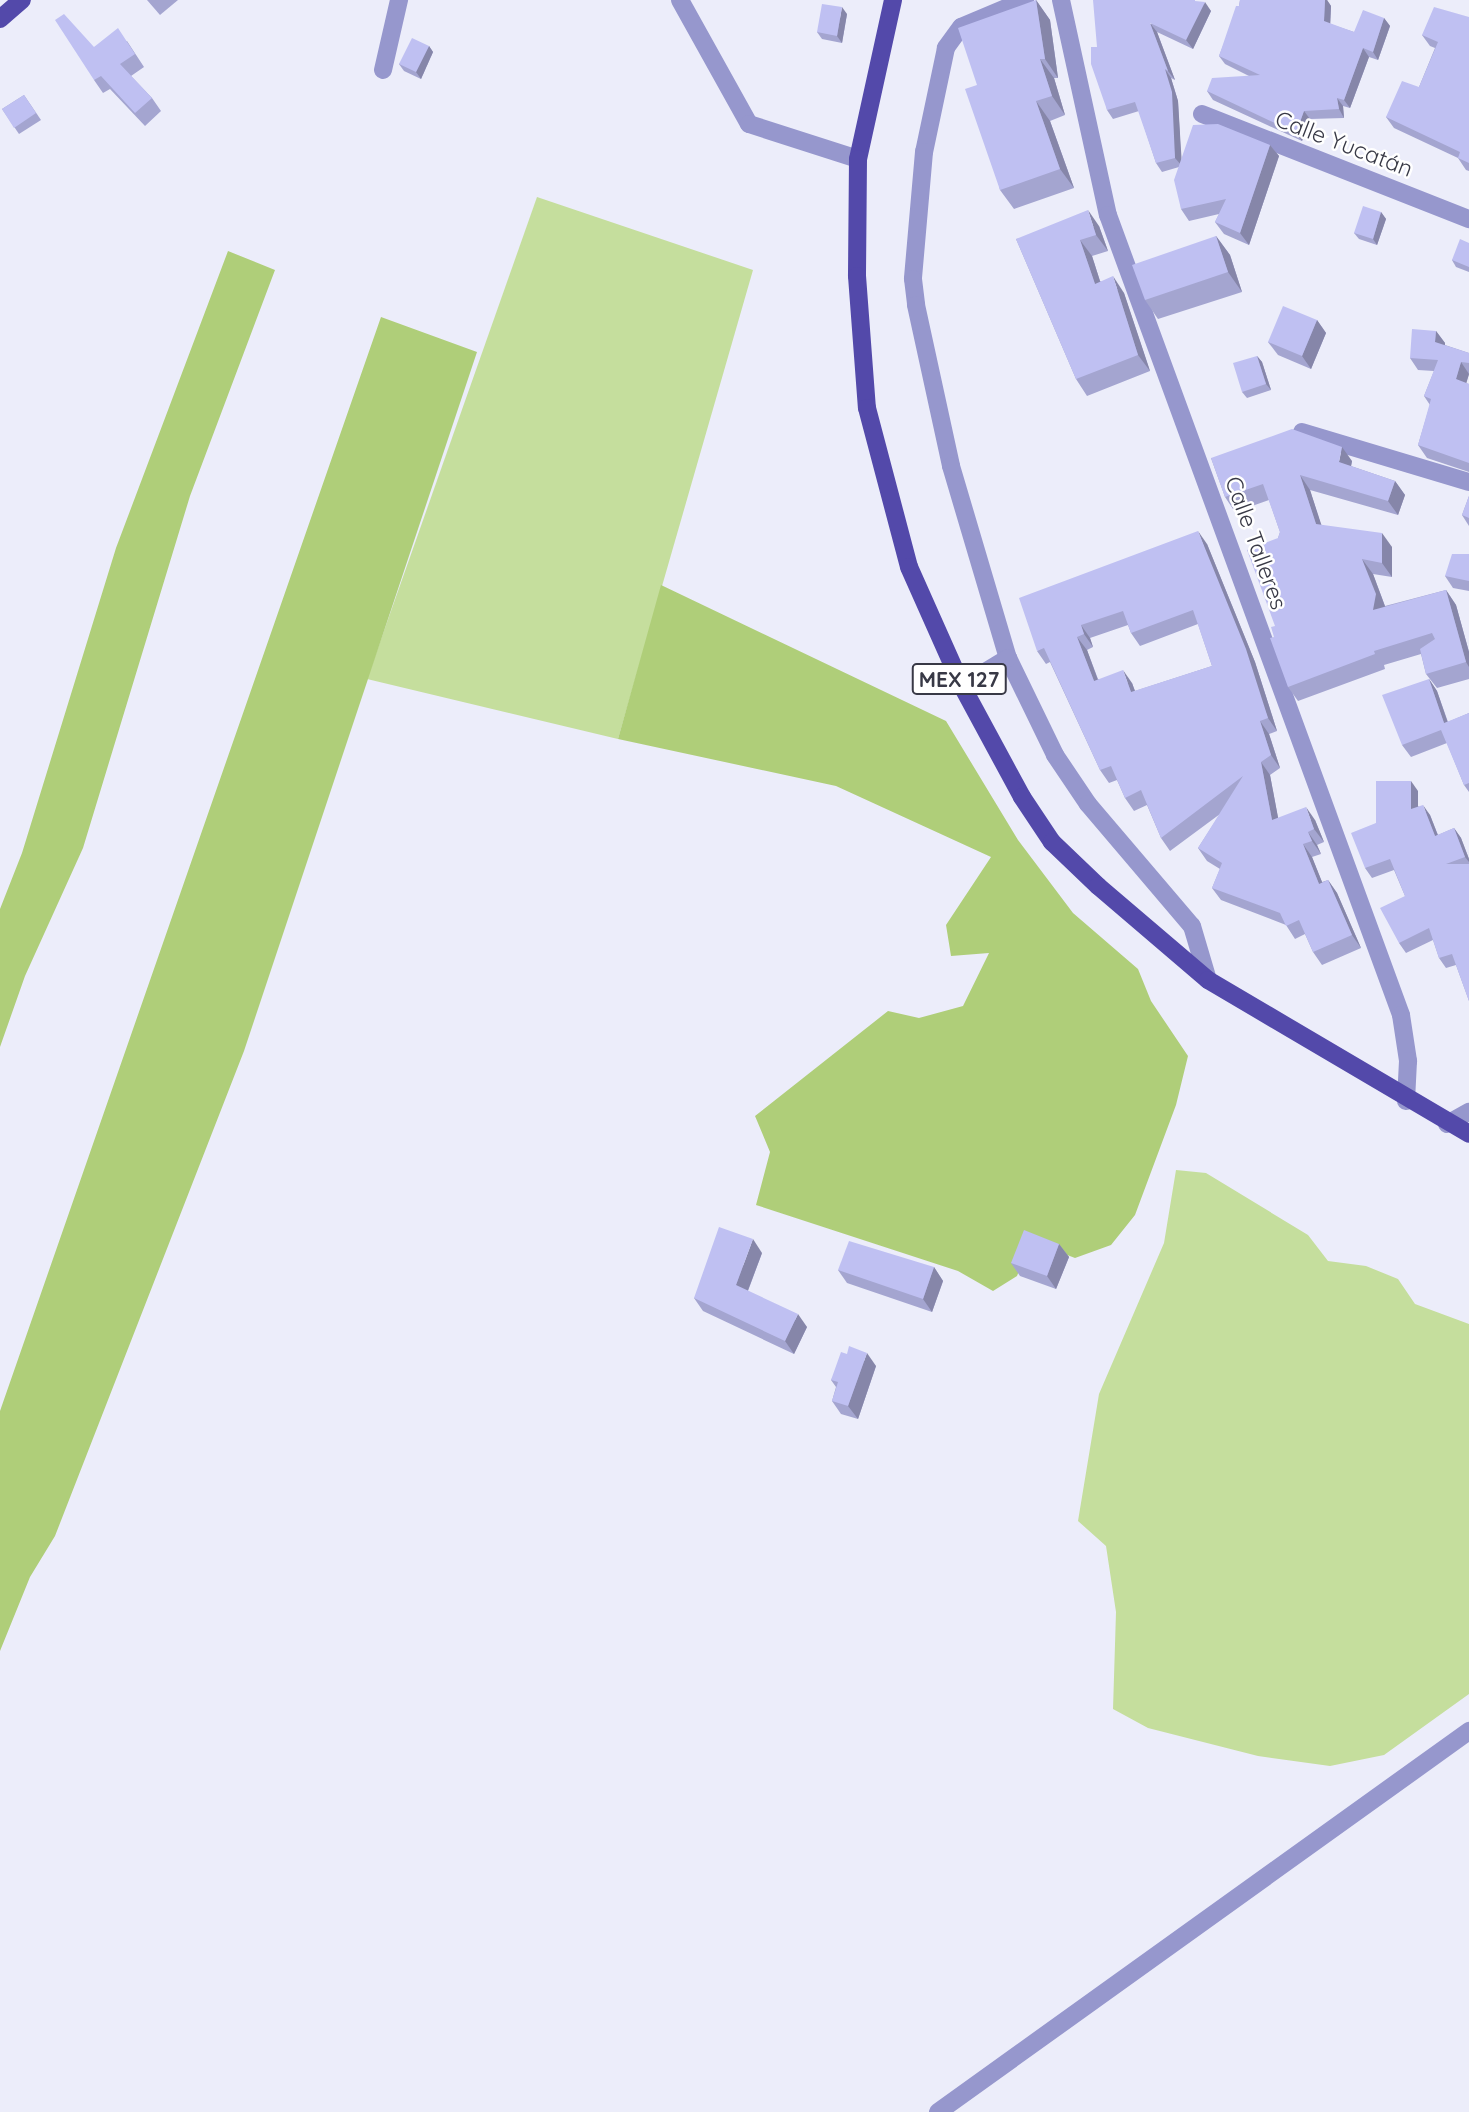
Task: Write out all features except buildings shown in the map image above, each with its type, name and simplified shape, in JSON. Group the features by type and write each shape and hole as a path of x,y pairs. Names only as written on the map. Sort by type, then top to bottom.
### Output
{"main road":[{"path":"0,19 22,0"},
{"name":"MEX 127","path":"893,0 858,159 857,276 867,408 909,567 962,686 1022,797 1052,842 1208,980 1406,1101 1469,1135"}],"street":[{"path":"383,70 399,0"},
{"path":"680,0 749,124 858,159"},
{"path":"1025,0 961,27 946,48 924,152 913,279 951,466 1008,658 1055,755 1088,804 1192,926 1208,980"},
{"name":"Calle Talleres","path":"1061,0 1108,215 1401,1015 1408,1061 1406,1101"},
{"name":"Calle Yucatán","path":"1202,114 1469,219"},
{"path":"1303,432 1469,482"},
{"path":"962,686 1008,658"},
{"path":"1447,1124 1469,1112"},
{"path":"938,2112 1469,1731"}],"shaded area":[{"path":"537,197 753,270 618,739 367,679"},
{"path":"228,251 275,270 190,496 83,848 25,976 0,1047 0,909 22,853 116,548"},
{"path":"381,317 477,352 244,1051 55,1536 30,1577 0,1651 0,1411"},
{"path":"661,585 946,721 1018,840 1073,913 1138,969 1151,1001 1188,1056 1176,1105 1135,1215 1111,1245 1075,1258 1031,1241 1017,1276 993,1291 958,1271 756,1205 770,1152 755,1116 888,1011 919,1018 963,1006 989,953 951,956 946,925 991,857 836,786 618,739"},
{"path":"1176,1170 1206,1173 1308,1235 1328,1261 1366,1266 1398,1279 1415,1304 1469,1324 1469,1694 1384,1755 1330,1766 1258,1756 1148,1728 1113,1709 1116,1612 1106,1546 1078,1521 1099,1394 1164,1243"}]}
